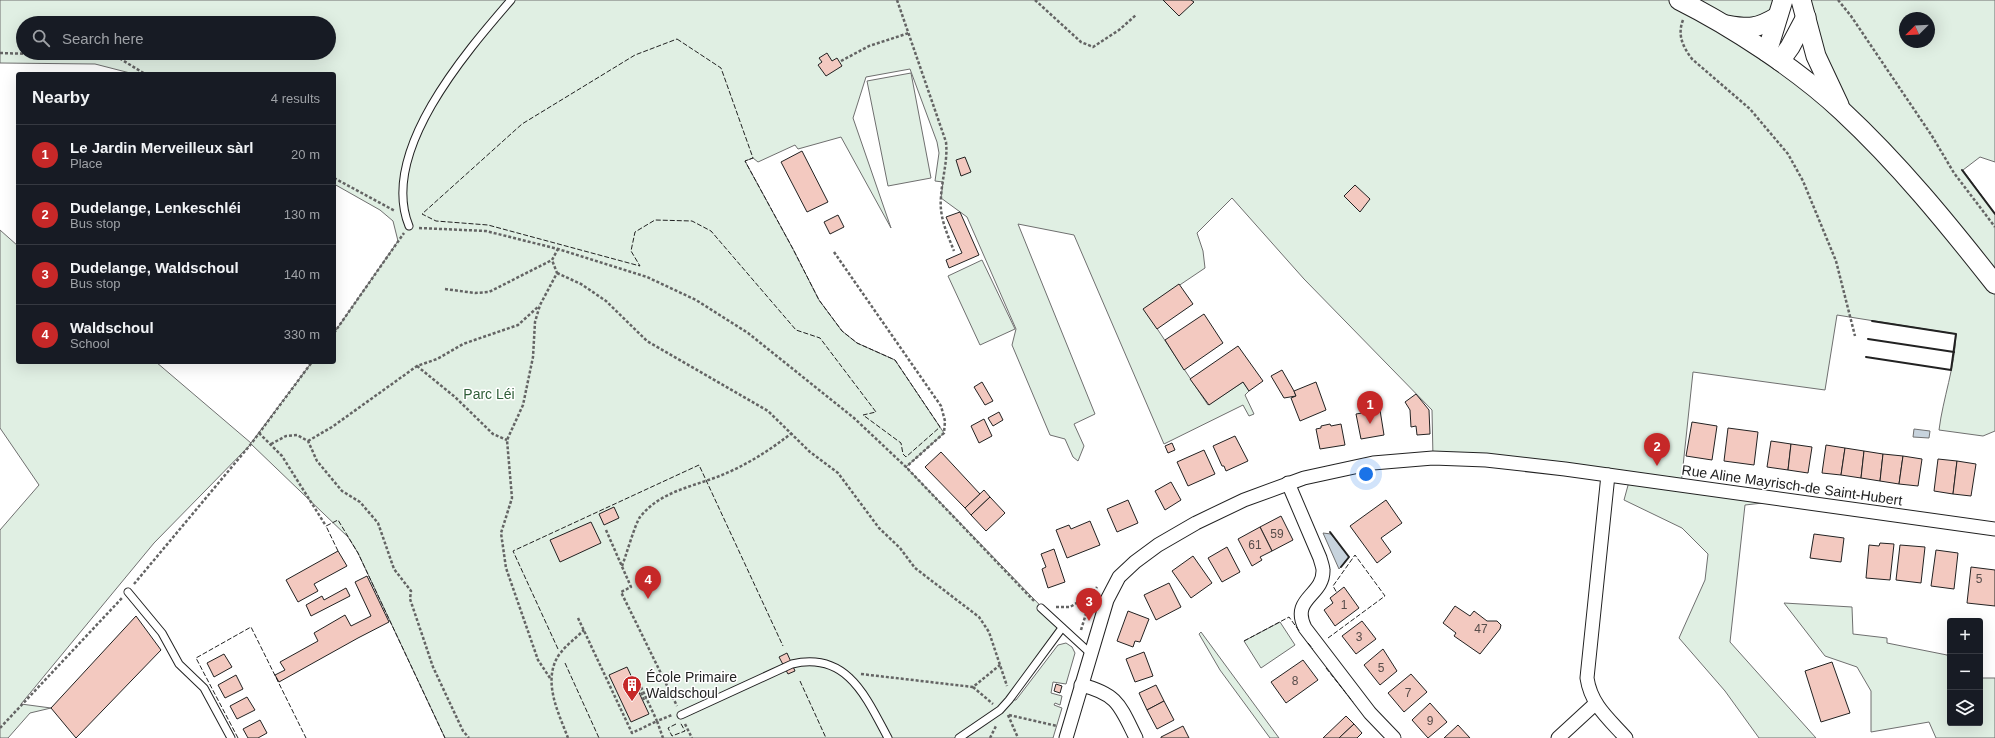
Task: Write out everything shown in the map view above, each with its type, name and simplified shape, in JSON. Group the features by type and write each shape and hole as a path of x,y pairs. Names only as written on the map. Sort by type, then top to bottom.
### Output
{"main road":[{"path":"1685,3 1773,57 1841,110 1918,189 1995,284"},
{"path":"1773,57 1790,47 1803,8"},
{"path":"1803,8 1816,56 1841,110"},
{"path":"1721,24 1749,28 1764,25 1780,9"},
{"path":"1773,57 1780,9"}],"street":[{"name":"Rue Aline Mayrisch-de Saint-Hubert","path":"1067,734 1107,600 1119,577 1135,562 1196,523 1244,500 1288,483 1374,464 1433,458 1486,460 1608,475 1995,529"},
{"path":"1608,475 1587,678 1589,692 1595,704 1626,738"},
{"path":"1288,483 1320,558 1323,571 1321,581 1301,607 1300,618 1305,628 1370,713 1394,738"},
{"path":"1081,686 1104,692 1114,699 1122,709 1136,738"},
{"path":"1558,738 1595,704"}],"lane":[{"path":"409,226 404,216 403,188 408,156 433,102 481,35 511,0"},
{"path":"128,592 162,633 179,664 204,688 232,738"},
{"path":"1041,608 1090,653"},
{"path":"959,738 1000,710 1010,700 1062,628"},
{"path":"680,713 792,664 808,660 824,662 843,672 864,694 888,738"}],"path":[{"path":"897,0 946,142 947,154 941,198 942,220 954,251"},
{"path":"1035,0 1081,42 1093,47 1119,30 1136,15"},
{"path":"1837,0 1851,16 1932,136 1954,172 1995,227"},
{"path":"1685,3 1681,25 1681,39 1685,49 1692,59 1750,109 1788,154 1802,181 1836,261 1855,336"},
{"path":"841,61 869,46 909,33"},
{"path":"0,53 16,53"},
{"path":"122,60 142,72"},
{"path":"336,179 404,216"},
{"path":"336,329 409,226 486,231 558,249 647,277 702,304 748,333 854,418 906,467 1041,608"},
{"path":"445,289 475,293 488,292 552,260 558,249"},
{"path":"834,252 940,406 945,421 944,433 906,467"},
{"path":"552,260 557,273 581,284 606,301 647,341 768,412 792,433 810,452 838,473 879,528 900,548 915,568 978,617 989,632 1006,679 1010,700"},
{"path":"557,273 540,305 535,322 533,357 524,405 507,440 512,498 501,533 506,568 538,660 550,678 555,702 568,738"},
{"path":"308,441 332,427 417,366 437,359 463,344 518,325 540,305"},
{"path":"0,728 128,592 259,433 311,364"},
{"path":"417,366 456,397 493,434 507,440"},
{"path":"259,433 282,456 326,526"},
{"path":"622,566 640,518 658,501 680,489 728,472 764,455 792,433"},
{"path":"271,444 286,436 297,435 308,441 317,461 342,491 360,502 378,523 394,569 411,591 410,599 433,667 463,731 469,738"},
{"path":"606,530 632,587 621,592 653,654 692,738"},
{"path":"1049,604 1055,607 1070,607 1119,577"},
{"path":"1077,642 1092,594"},
{"path":"578,618 632,733 680,713"},
{"path":"550,678 556,659 584,630"},
{"path":"973,687 1000,665"},
{"path":"843,672 898,680 973,687 1000,710"},
{"path":"641,688 663,738"},
{"path":"638,691 640,690 644,700 646,699"},
{"path":"1018,738 1008,715 1067,734"}],"green space":[{"name":"Parc Léi","path":"0,0 1783,0 1749,29 1840,109 1801,0 1995,0 1995,162 1980,157 1963,170 1995,214 1995,431 1983,436 1939,430 1951,370 1956,334 1837,315 1825,390 1693,372 1681,485 1789,500 1745,505 1730,642 1816,738 1759,738 1725,691 1679,638 1705,580 1708,554 1682,528 1624,500 1630,478 1433,458 1432,410 1304,279 1232,198 1197,233 1203,251 1205,268 1144,309 1208,405 1243,382 1249,391 1245,395 1254,414 1249,416 1243,405 1164,444 1074,235 1018,224 1095,414 1074,424 1084,446 1078,461 1073,457 1065,439 1050,435 1012,345 1016,329 967,217 941,198 943,182 935,181 939,153 937,142 910,69 866,77 853,118 891,228 841,137 798,149 795,145 758,162 753,158 745,161 819,300 842,331 857,343 895,360 944,433 906,467 1062,628 1010,700 1016,700 1058,645 1066,643 1072,647 1075,653 1066,684 1053,682 1051,693 1062,696 1060,705 1055,703 1054,705 1062,708 1053,738 445,738 358,553 348,537 251,444 154,543 21,704 51,708 30,713 8,738 0,738 0,530 39,485 0,428 0,230 16,244 16,364 158,364 251,443 310,364 336,364 336,330 398,241 393,221 380,210 336,185 336,72 126,72 95,64 0,63"},
{"path":"911,73 931,178 888,186 867,81"},
{"path":"982,260 1015,329 980,345 948,276"},
{"path":"1784,603 1852,607 1853,634 1887,638 1887,643 1947,655 1947,726 1983,726 1983,678 1995,678 1995,738 1936,738 1929,722 1871,732 1871,691 1857,667 1825,656"},
{"path":"1280,622 1295,645 1261,668 1244,641"},
{"path":"1201,632 1279,738 1270,738 1220,670 1199,634"}],"shaded area":[{"path":"1914,429 1930,431 1929,438 1913,437"},
{"path":"1323,533 1331,534 1349,557 1339,569"}],"building":[{"path":"1163,0 1191,0 1194,2 1179,16"},
{"path":"827,53 832,61 837,58 842,66 826,76 818,65 822,62 819,58"},
{"path":"802,151 828,202 807,212 781,162"},
{"path":"965,157 971,172 961,176 956,160"},
{"path":"1355,185 1370,199 1360,212 1344,196"},
{"path":"960,212 979,255 949,268 946,260 962,253 946,217"},
{"path":"838,215 844,227 830,234 824,222"},
{"path":"1179,284 1193,304 1157,329 1143,309"},
{"path":"1204,314 1223,343 1184,370 1165,340"},
{"path":"1238,346 1263,381 1249,391 1243,382 1209,405 1190,379"},
{"path":"1282,370 1296,396 1284,398 1271,376"},
{"path":"982,382 993,401 985,405 974,387"},
{"path":"1316,382 1326,410 1300,421 1291,398 1296,396 1294,391"},
{"path":"1416,394 1429,410 1430,434 1417,435 1416,426 1411,427 1410,410 1405,402"},
{"path":"1380,410 1384,435 1361,439 1356,414"},
{"path":"999,412 1003,420 993,426 988,418"},
{"path":"984,419 992,436 979,443 971,426"},
{"path":"1692,422 1717,426 1712,460 1686,456"},
{"path":"1330,424 1331,426 1341,424 1345,445 1320,449 1316,429"},
{"path":"1728,428 1758,432 1754,465 1724,461"},
{"path":"1235,436 1248,461 1226,471 1224,466 1222,466 1213,446"},
{"path":"1771,441 1791,444 1788,470 1767,467"},
{"path":"1172,443 1175,450 1168,453 1165,446"},
{"path":"1791,444 1812,447 1808,473 1788,470"},
{"path":"1826,445 1845,448 1841,475 1822,473"},
{"path":"1845,448 1864,451 1861,478 1841,475"},
{"path":"1204,450 1215,474 1188,486 1177,462"},
{"path":"1864,451 1883,454 1880,481 1861,478"},
{"path":"941,452 980,494 965,508 925,467"},
{"path":"1883,454 1903,456 1899,484 1880,481"},
{"path":"1903,456 1922,459 1918,486 1899,484"},
{"path":"1938,459 1957,461 1953,494 1934,491"},
{"path":"1957,461 1976,464 1971,496 1953,494"},
{"path":"1171,482 1181,500 1165,510 1155,491"},
{"path":"984,490 990,497 971,515 965,508"},
{"path":"990,497 1005,513 986,531 971,515"},
{"path":"1128,500 1138,523 1117,532 1107,509"},
{"path":"1386,500 1402,523 1381,538 1391,552 1377,563 1350,526"},
{"path":"614,507 619,518 604,525 599,514"},
{"path":"1281,516 1293,540 1272,551 1260,527"},
{"path":"1090,521 1100,545 1067,558 1056,530 1069,525 1071,529"},
{"path":"591,522 601,543 560,562 550,540"},
{"path":"1260,527 1272,551 1260,557 1262,560 1252,566 1238,539"},
{"path":"1814,534 1844,538 1841,562 1810,558"},
{"path":"1880,543 1894,544 1890,580 1866,578 1869,545 1879,546"},
{"path":"1900,545 1925,547 1921,583 1896,580"},
{"path":"1227,547 1240,572 1222,582 1208,558"},
{"path":"1054,549 1065,582 1048,588 1042,569 1046,567 1041,554"},
{"path":"1936,550 1958,553 1954,589 1931,586"},
{"path":"338,551 347,566 314,584 318,591 298,602 286,580"},
{"path":"1193,556 1212,583 1191,598 1172,571"},
{"path":"1971,567 1995,570 1995,606 1967,603"},
{"path":"367,576 389,622 279,682 275,675 285,670 280,662 318,641 314,633 345,615 351,626 371,616 355,582"},
{"path":"1169,583 1181,607 1156,620 1144,595"},
{"path":"1344,587 1359,608 1335,626 1324,610 1333,603 1330,598"},
{"path":"346,588 350,596 311,616 306,605 322,596 324,600"},
{"path":"1455,606 1470,616 1474,611 1487,621 1497,621 1501,625 1500,629 1480,654 1454,636 1456,633 1443,623"},
{"path":"1128,611 1149,619 1140,642 1135,641 1133,647 1117,641"},
{"path":"136,616 161,650 76,738 51,708"},
{"path":"1362,621 1376,639 1356,654 1342,636"},
{"path":"1383,649 1397,671 1380,685 1364,665"},
{"path":"1144,652 1153,676 1135,682 1126,659"},
{"path":"787,653 795,671 788,674 779,657"},
{"path":"224,654 232,667 214,677 207,663"},
{"path":"1303,660 1318,680 1286,703 1271,682"},
{"path":"1832,662 1850,713 1821,722 1805,671"},
{"name":"École Primaire Waldschoul","path":"627,667 649,714 631,722 609,675"},
{"path":"1411,674 1427,692 1404,712 1388,693"},
{"path":"236,675 243,689 225,698 218,685"},
{"path":"1056,684 1062,686 1060,693 1054,691"},
{"path":"1156,685 1164,701 1147,710 1139,693"},
{"path":"247,697 255,710 237,719 230,706"},
{"path":"1164,701 1174,720 1157,729 1147,710"},
{"path":"1430,703 1447,722 1428,738 1412,720"},
{"path":"1346,716 1354,724 1339,738 1323,738"},
{"path":"260,720 267,733 258,738 248,738 243,729"},
{"path":"1354,724 1362,733 1357,738 1339,738"},
{"path":"1458,725 1470,738 1444,738"},
{"path":"1183,726 1189,738 1161,738 1161,737"}],"fence":[{"path":"677,39 721,68 753,158 745,161 819,300 842,331 857,343 895,360 940,427 906,457 903,454 901,443 863,415 876,412 820,338 796,330 711,231 692,221 655,220 635,232 631,251 640,266 488,225 436,221 422,214 522,124 635,55 677,39"},
{"path":"558,649 513,551 699,465 783,646"},
{"path":"338,551 326,526 338,520 358,553 445,738"},
{"path":"1328,638 1385,596 1355,555 1333,586 1337,593"},
{"path":"1244,641 1289,617 1300,632"},
{"path":"238,738 196,658 251,627 306,738"},
{"path":"1308,643 1313,649"},
{"path":"565,663 599,738"},
{"path":"1326,668 1353,702"},
{"path":"800,681 826,738"},
{"path":"676,724 668,728 672,736 685,731 680,722"}],"wall":[{"path":"1962,170 1995,214"},
{"path":"1866,357 1951,370 1956,334 1872,321"},
{"path":"1868,339 1954,352"},
{"path":"1330,532 1349,557 1341,567"}],"place":[{"name":"Le Jardin Merveilleux sàrl","path":"1370,424"},
{"name":"Dudelange, Lenkeschléi","path":"1657,466"},
{"name":"Waldschoul","path":"648,599"},
{"name":"Dudelange, Waldschoul","path":"1089,621"},
{"name":"École Primaire Waldschoul","path":"632,702"}]}
